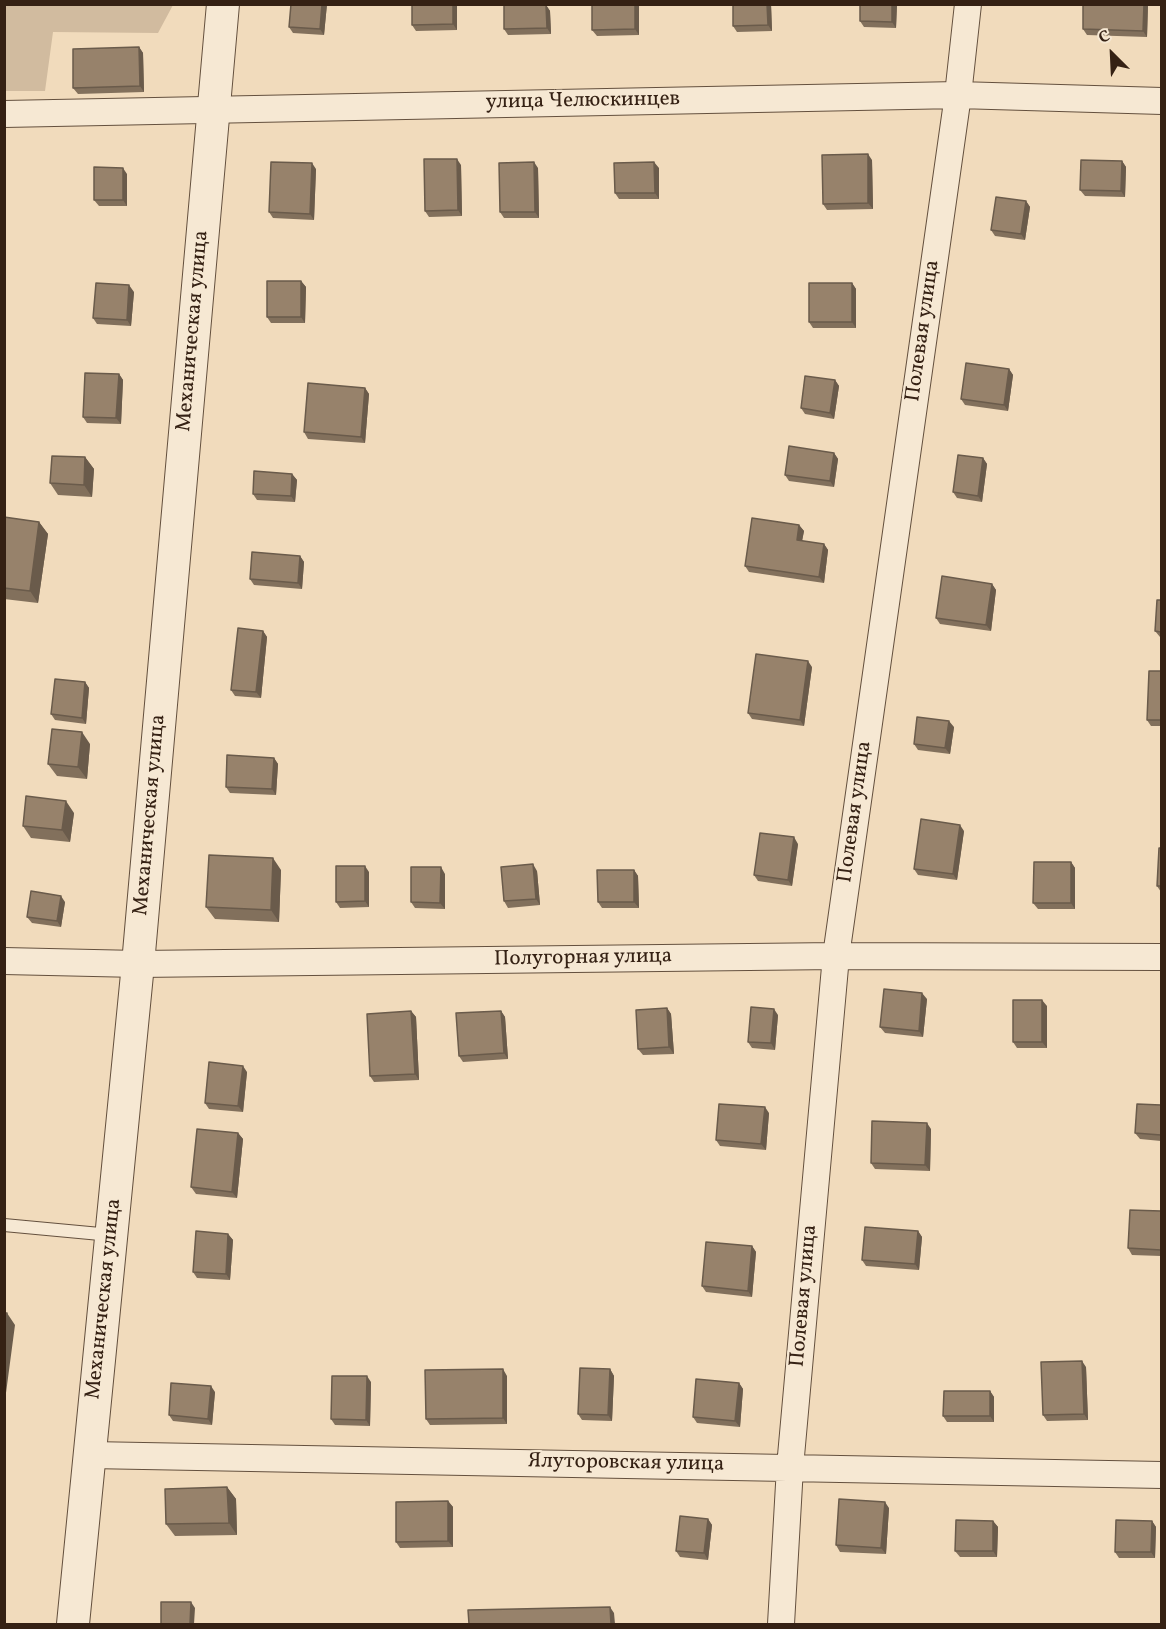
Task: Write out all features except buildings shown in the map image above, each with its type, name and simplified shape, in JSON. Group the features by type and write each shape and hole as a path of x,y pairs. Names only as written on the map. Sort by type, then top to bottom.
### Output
{"street":[{"name":"Механическая улица","path":"73,1624 138,964 223,4"},
{"name":"Полевая улица","path":"781,1624 790,1467 836,956 958,95 968,4"},
{"name":"улица Челюскинцев","path":"4,114 958,95 1161,101"},
{"name":"Полугорная улица","path":"4,961 138,964 836,956 1161,957"},
{"name":"Ялуторовская улица","path":"90,1455 1161,1475"}],"lane":[{"path":"4,1225 111,1236"}],"shaded area":[{"path":"5,4 173,5 158,33 53,32 45,91 5,91"}]}
